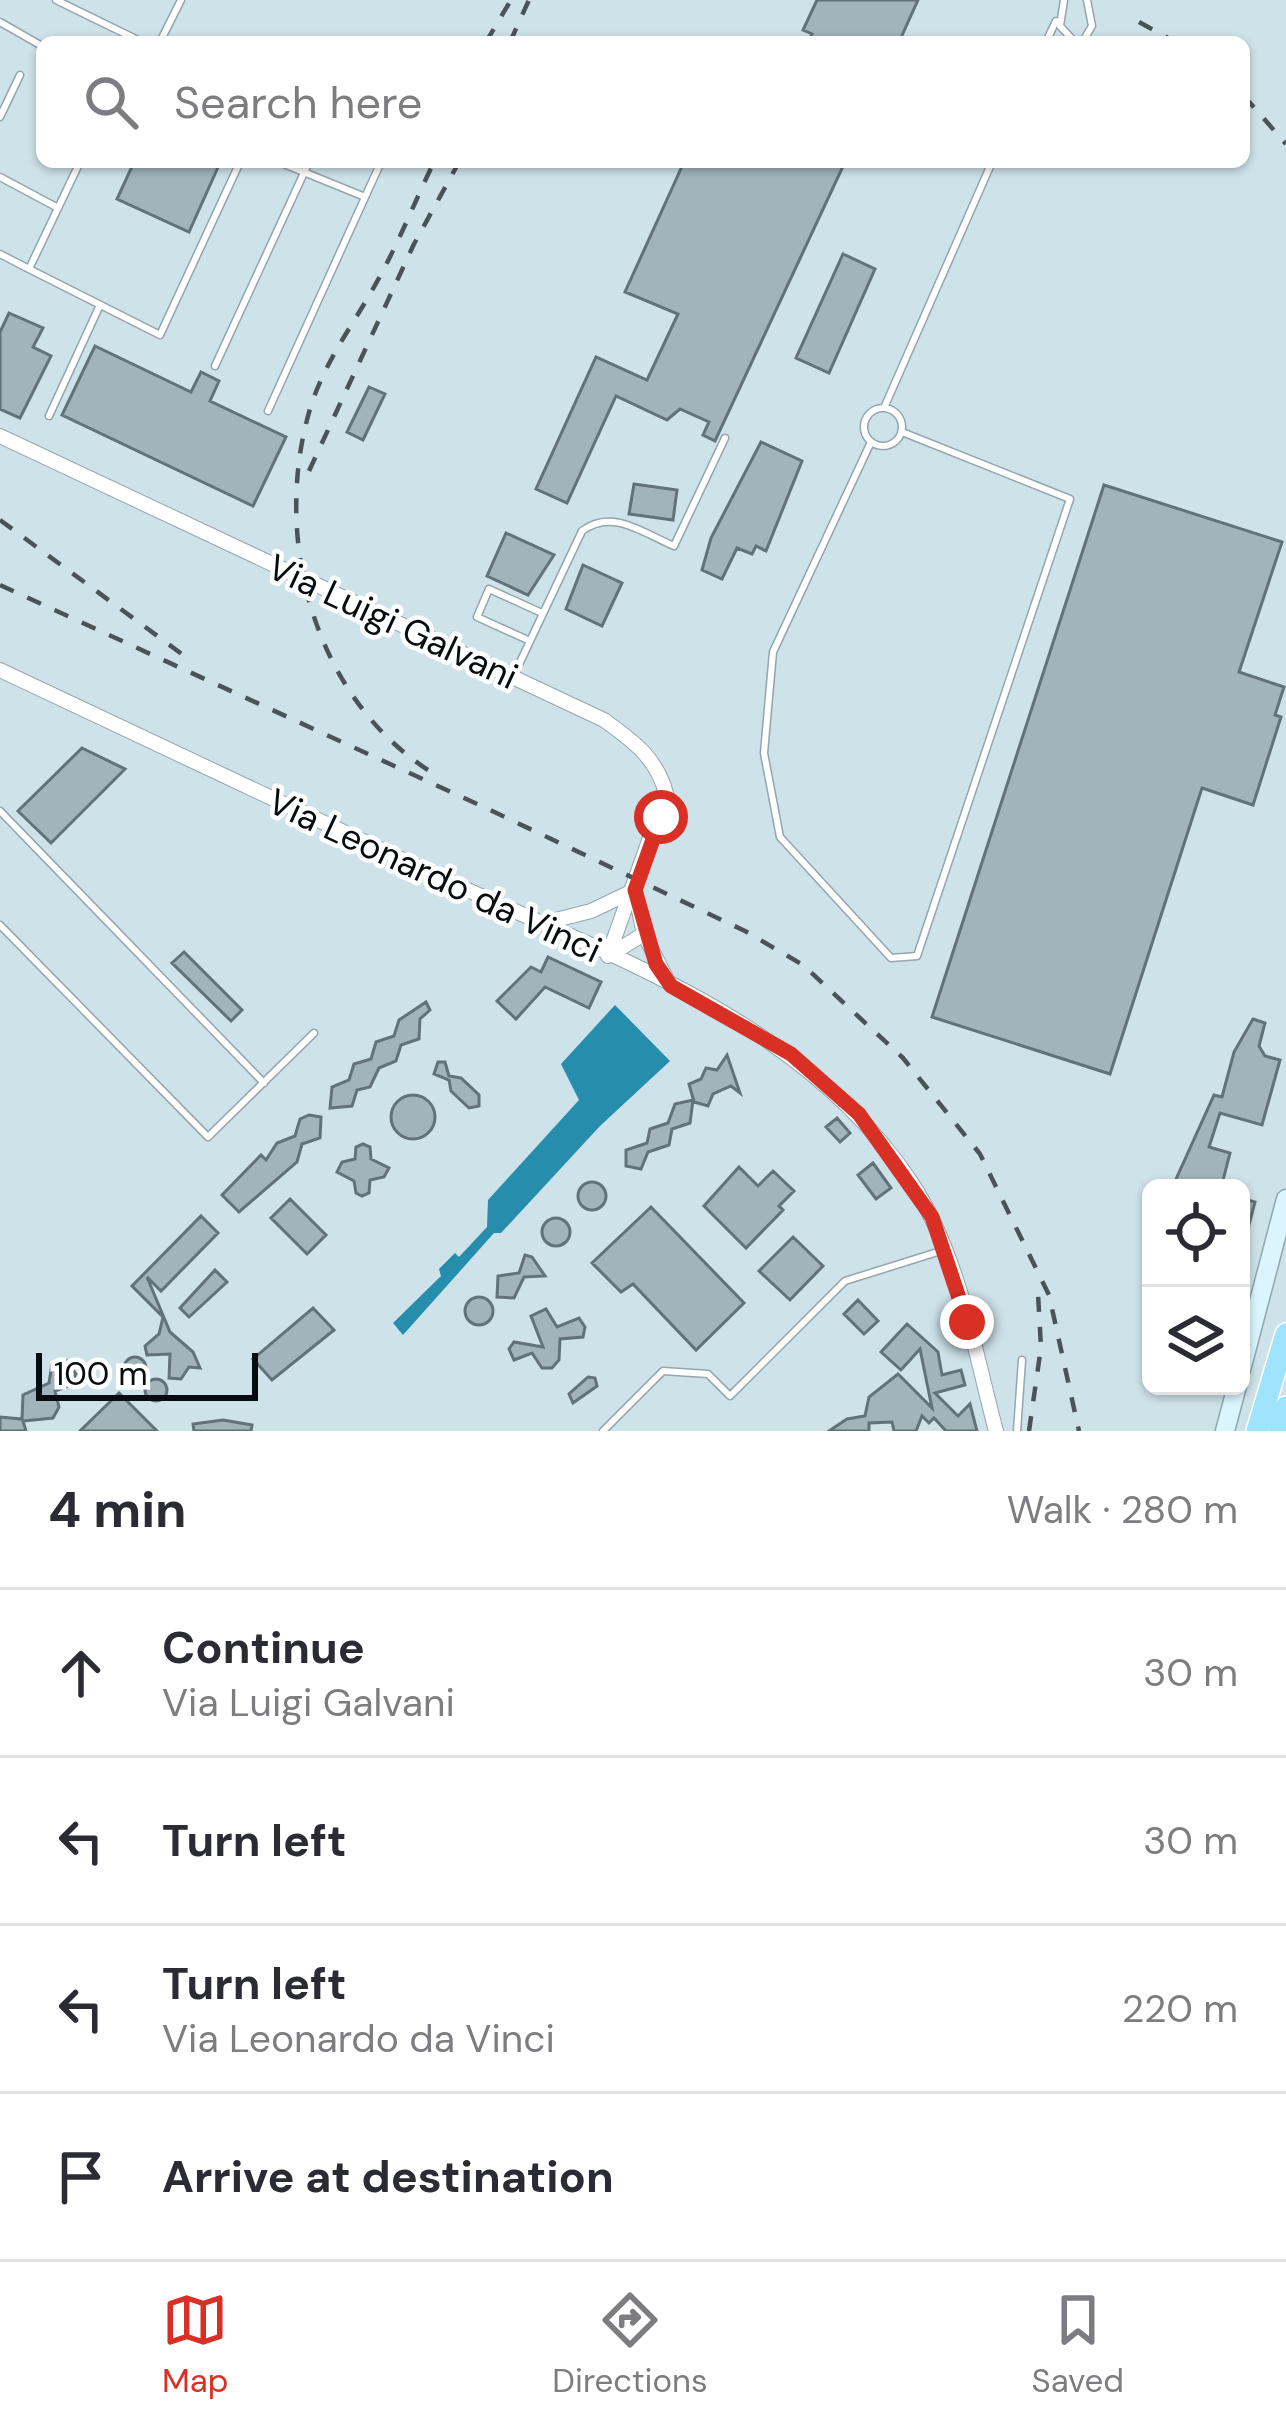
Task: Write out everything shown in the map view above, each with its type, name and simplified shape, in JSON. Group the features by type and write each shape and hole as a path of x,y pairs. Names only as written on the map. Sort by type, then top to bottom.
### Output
{"highway":[{"path":"1257,1431 1286,1334"},
{"path":"1279,1431 1286,1407"}],"main road":[{"path":"1250,1336 1286,1199"},
{"path":"1270,1260 1286,1238"},
{"path":"1225,1431 1235,1395"}],"street":[{"name":"Via Luigi Galvani","path":"0,436 604,720 652,759 666,794 608,956"},
{"name":"Via Leonardo da Vinci","path":"0,670 671,986 780,1046 842,1097 911,1181 944,1250 996,1431"},
{"path":"540,924 591,910 635,890 644,934 671,986"},
{"path":"608,956 644,934"}],"lane":[{"path":"56,0 130,36"},
{"path":"163,36 181,0"},
{"path":"1049,36 1064,0"},
{"path":"1086,36 1092,26 1088,0"},
{"path":"1058,18 1067,36"},
{"path":"0,22 36,43"},
{"path":"0,117 20,75"},
{"path":"29,269 77,168"},
{"path":"0,254 160,335 237,168"},
{"path":"294,168 365,196"},
{"path":"214,366 306,168"},
{"path":"268,411 378,168"},
{"path":"902,432 1070,499 916,956 891,958 780,837 764,753 773,652 871,442 866,418 884,408 989,168"},
{"path":"0,177 58,208"},
{"path":"49,416 100,305"},
{"path":"884,408 899,416 902,432"},
{"path":"871,442 889,445 902,432"},
{"path":"513,678 573,544 596,520 612,519 674,546 725,438"},
{"path":"530,640 477,617 483,603 489,590 542,613"},
{"path":"0,811 264,1083"},
{"path":"0,925 208,1137 314,1034"},
{"path":"603,1431 663,1371 708,1374 730,1396 845,1281 944,1250"},
{"path":"1017,1431 1022,1360"}],"water":[{"path":"615,1005 670,1061 600,1126 501,1233 494,1233 403,1335 393,1323 441,1276 439,1269 455,1253 459,1257 487,1227 488,1200 579,1100 561,1064"}],"building":[{"path":"817,0 918,0 902,36 811,36 803,30"},
{"path":"131,168 218,168 189,232 117,199"},
{"path":"681,168 842,168 715,441 703,435 709,422 680,409 667,420 616,396 567,503 536,489 596,357 647,380 678,314 625,292"},
{"path":"843,254 875,269 829,373 796,358"},
{"path":"9,313 43,328 33,347 51,356 20,418 0,409 0,332"},
{"path":"95,346 191,392 201,372 219,381 210,401 286,437 253,506 62,415"},
{"path":"369,387 385,394 363,440 347,432"},
{"path":"761,442 802,461 766,551 756,546 752,554 737,548 722,579 702,570 711,538"},
{"path":"634,484 677,490 673,520 629,514"},
{"path":"1104,485 1282,542 1239,672 1284,687 1275,715 1281,717 1253,805 1202,788 1110,1074 932,1017"},
{"path":"506,533 554,555 528,595 487,576"},
{"path":"583,565 622,583 602,626 566,609"},
{"path":"82,748 125,769 51,843 18,811"},
{"path":"184,952 242,1010 231,1021 172,963"},
{"path":"548,957 601,982 589,1008 545,987 516,1019 497,1001 531,967 541,972"},
{"path":"426,1002 430,1010 420,1019 419,1039 401,1045 396,1061 379,1068 370,1087 357,1090 352,1106 330,1108 332,1087 349,1080 354,1064 371,1059 376,1042 394,1036 399,1020"},
{"path":"1253,1019 1265,1023 1259,1046 1265,1056 1280,1060 1262,1125 1220,1113 1209,1147 1230,1153 1223,1179 1176,1179 1214,1095 1222,1097 1234,1052"},
{"path":"727,1055 740,1093 731,1086 713,1094 708,1106 694,1102 689,1084 701,1079 706,1068 717,1070"},
{"path":"438,1062 445,1062 449,1076 461,1078 479,1095 479,1106 469,1108 451,1091 449,1080 434,1074"},
{"path":"413,1095 429,1101 435,1117 429,1133 413,1139 397,1133 391,1117 397,1101"},
{"path":"693,1100 690,1123 672,1129 669,1145 648,1152 641,1169 626,1166 626,1150 647,1143 650,1129 668,1123 675,1104"},
{"path":"321,1117 320,1138 302,1144 297,1162 239,1212 222,1195 261,1155 266,1160 277,1143 295,1136 300,1119"},
{"path":"837,1118 850,1133 840,1142 826,1127"},
{"path":"356,1147 370,1147 371,1159 389,1168 384,1177 370,1180 369,1193 362,1196 356,1193 354,1181 337,1172 342,1162 355,1159"},
{"path":"873,1163 891,1188 876,1199 858,1175"},
{"path":"739,1167 758,1186 773,1171 794,1191 779,1206 783,1210 746,1248 704,1206"},
{"path":"592,1182 602,1186 606,1196 602,1206 592,1210 582,1206 578,1196 582,1186"},
{"path":"290,1199 326,1235 307,1254 271,1218"},
{"path":"651,1207 744,1303 696,1350 633,1284 621,1292 592,1263"},
{"path":"201,1216 218,1233 161,1291 147,1277 170,1332 193,1352 200,1368 189,1367 181,1379 169,1378 170,1354 147,1355 145,1346 159,1334 163,1317 132,1286"},
{"path":"556,1218 566,1222 570,1232 566,1242 556,1246 546,1242 542,1232 546,1222"},
{"path":"793,1237 823,1266 790,1300 759,1271"},
{"path":"525,1255 532,1257 545,1276 524,1277 514,1298 497,1297 498,1276 519,1273"},
{"path":"215,1270 227,1282 189,1317 180,1308"},
{"path":"479,1297 489,1301 493,1311 489,1321 479,1325 469,1321 465,1311 469,1301"},
{"path":"858,1300 878,1321 864,1334 844,1314"},
{"path":"313,1308 334,1330 272,1380 253,1359"},
{"path":"546,1309 557,1327 579,1318 585,1327 583,1337 560,1339 559,1360 552,1368 542,1368 532,1353 514,1360 509,1349 514,1342 543,1347 531,1316"},
{"path":"907,1324 938,1352 942,1375 961,1370 965,1385 935,1393 958,1416 970,1404 977,1431 946,1431 934,1418 929,1423 922,1416 916,1431 894,1431 892,1422 869,1423 869,1431 829,1431 847,1419 865,1416 869,1397 898,1374 932,1408 920,1349 901,1370 881,1352"},
{"path":"135,1357 146,1368 135,1379 124,1368"},
{"path":"66,1360 76,1374 69,1386 55,1391 59,1407 53,1418 23,1421 26,1431 0,1431 0,1417 22,1419 23,1395 49,1383 52,1364"},
{"path":"588,1377 595,1378 597,1386 573,1403 569,1394"},
{"path":"156,1379 167,1390 156,1401 145,1390"},
{"path":"119,1393 157,1431 80,1431"},
{"path":"223,1420 252,1425 251,1431 194,1431 193,1424"}],"railway":[{"path":"490,36 511,0"},
{"path":"513,36 529,0"},
{"path":"1139,22 1164,36"},
{"path":"1250,103 1286,144"},
{"path":"428,770 388,738 356,700 330,657 300,560 296,509 299,458 316,392 382,272 431,168"},
{"path":"309,471 414,244 456,168"},
{"path":"0,520 190,660"},
{"path":"0,585 488,809 745,931 803,965 903,1058 980,1154 1049,1295 1079,1431"},
{"path":"1029,1431 1041,1347 1038,1294"}],"route":[{"path":"661,817 635,890 656,964 671,986 791,1054 859,1114 911,1181 932,1217 967,1322"}]}
